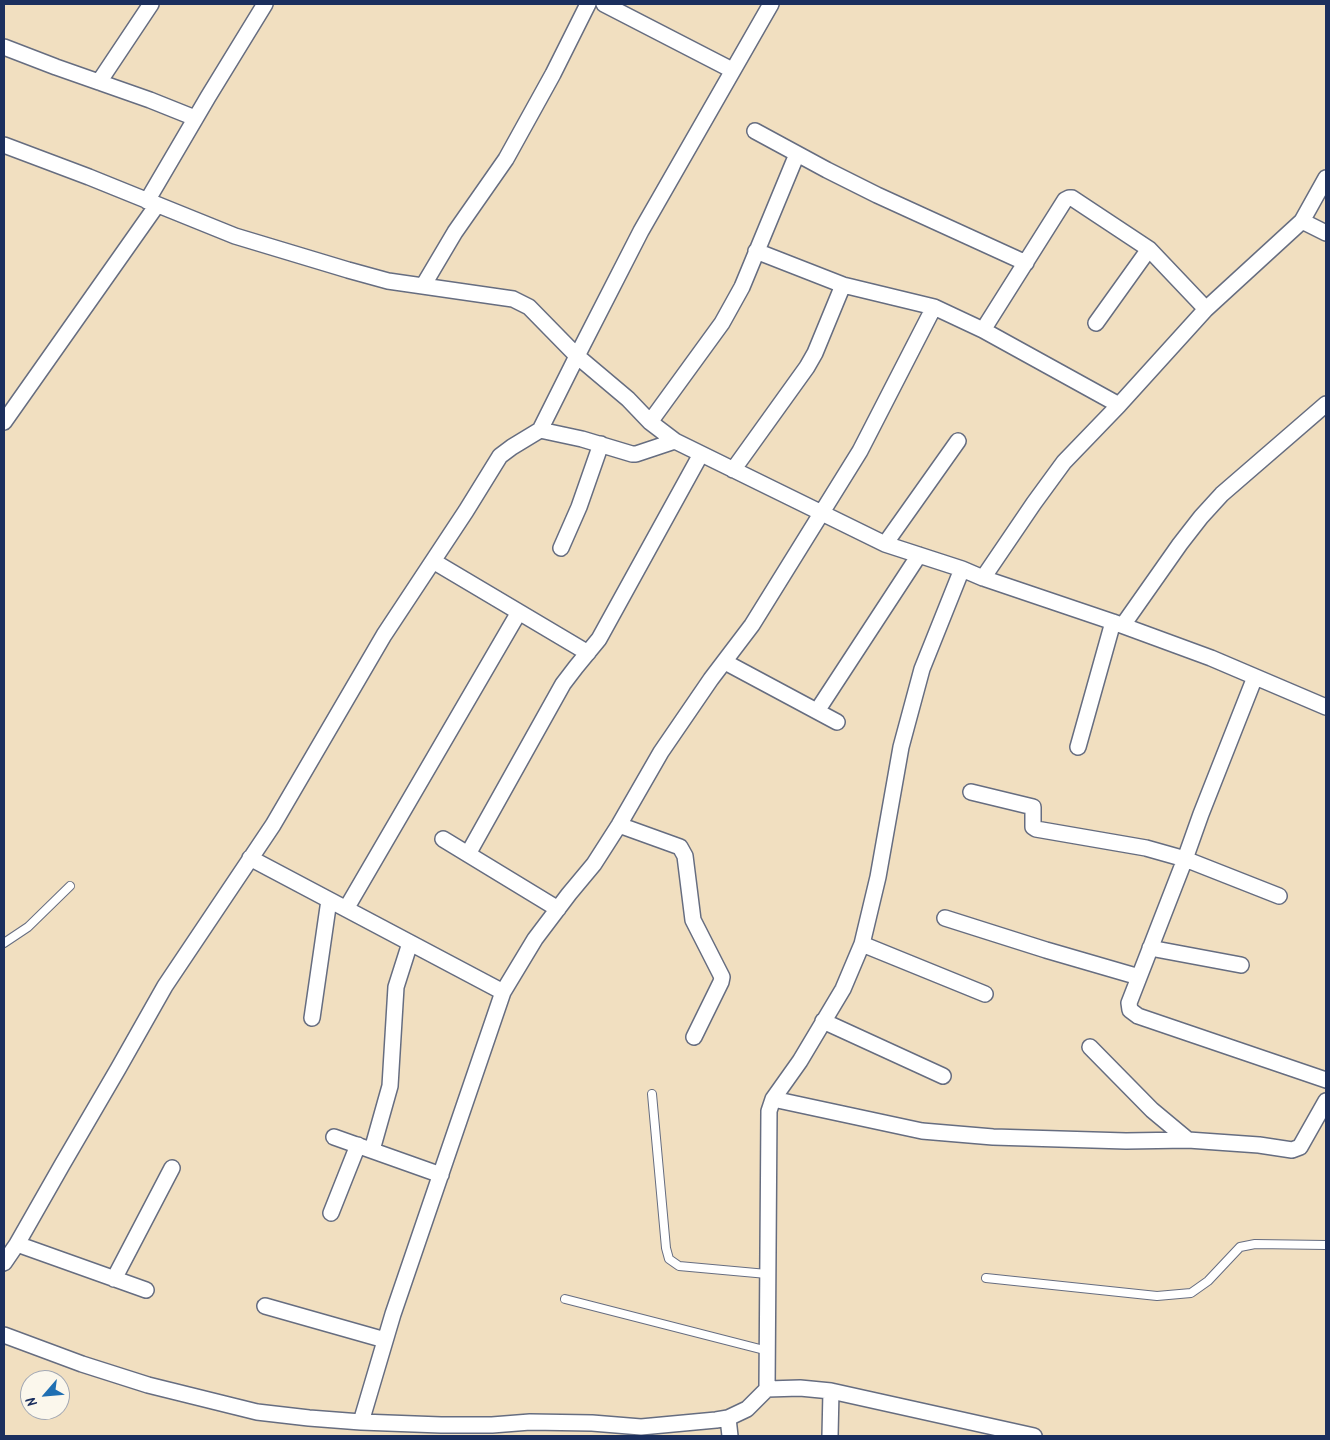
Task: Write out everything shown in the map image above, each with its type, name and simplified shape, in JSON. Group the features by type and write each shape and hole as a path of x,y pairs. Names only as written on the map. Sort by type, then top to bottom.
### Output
{"street":[{"path":"99,82 151,4"},
{"path":"4,422 152,203 195,118 266,4"},
{"path":"423,286 455,232 506,159 553,74 588,4"},
{"path":"604,4 732,70"},
{"path":"4,1263 17,1244 165,986 273,825 384,635 500,456 540,430 641,231 771,4"},
{"path":"4,47 195,118"},
{"path":"755,131 877,195 1026,263"},
{"path":"4,145 235,236 388,281 513,299 529,307 577,356 675,442 885,544 1118,623 1211,658 1326,707"},
{"path":"650,422 722,323 742,287 797,154"},
{"path":"983,578 1064,462 1119,405 1206,309 1302,221 1326,178"},
{"path":"983,330 1068,198 1072,198 1149,249 1206,309"},
{"path":"1302,221 1326,233"},
{"path":"1096,323 1149,249"},
{"path":"756,251 843,285 934,307 983,330 1119,405"},
{"path":"733,470 807,366 815,352 843,285"},
{"path":"360,1422 393,1314 503,992 535,940 594,864 661,752 752,625 860,451 934,307"},
{"path":"1078,747 1118,623 1201,516 1222,494 1326,404"},
{"path":"540,430 636,454 675,442"},
{"path":"885,544 958,441"},
{"path":"561,548 579,507 601,444"},
{"path":"468,854 563,684 599,639 701,454"},
{"path":"817,711 919,554"},
{"path":"433,562 588,653"},
{"path":"767,1389 769,1111 773,1099 800,1061 842,988 862,944 878,877 901,747 922,669 962,569"},
{"path":"346,909 519,612"},
{"path":"724,662 837,722"},
{"path":"1255,677 1200,814 1185,859 1129,1003 1130,1010 1138,1016 1326,1080"},
{"path":"972,792 1033,807 1033,827 1036,829 1127,844 1185,859 1279,896"},
{"path":"619,825 680,847 685,856 693,920 722,978 694,1037"},
{"path":"443,839 558,909"},
{"path":"250,858 503,992"},
{"path":"312,1018 329,900"},
{"path":"944,918 1139,977"},
{"path":"331,1213 365,1147 390,1086 396,987 410,942"},
{"path":"862,944 985,994"},
{"path":"1150,948 1241,966"},
{"path":"823,1021 943,1076"},
{"path":"1090,1046 1152,1110 1188,1140"},
{"path":"773,1099 922,1131 993,1137 1126,1141 1188,1140 1259,1145 1292,1150 1300,1147 1326,1102"},
{"path":"334,1137 441,1175"},
{"path":"114,1279 172,1168"},
{"path":"17,1244 146,1290"},
{"path":"265,1306 385,1340"},
{"path":"4,1335 82,1364 157,1388 257,1412 360,1422 441,1425 492,1425 530,1422 592,1423 641,1432 728,1418 747,1409 767,1389 800,1388 832,1391 1034,1436"},
{"path":"830,1436 832,1391"},
{"path":"728,1418 730,1436"}],"lane":[{"path":"4,943 28,927 70,886"},
{"path":"652,1094 666,1248 669,1259 679,1266 767,1274"},
{"path":"986,1278 1157,1296 1191,1293 1208,1281 1240,1247 1255,1244 1326,1245"},
{"path":"565,1299 768,1351"}]}
